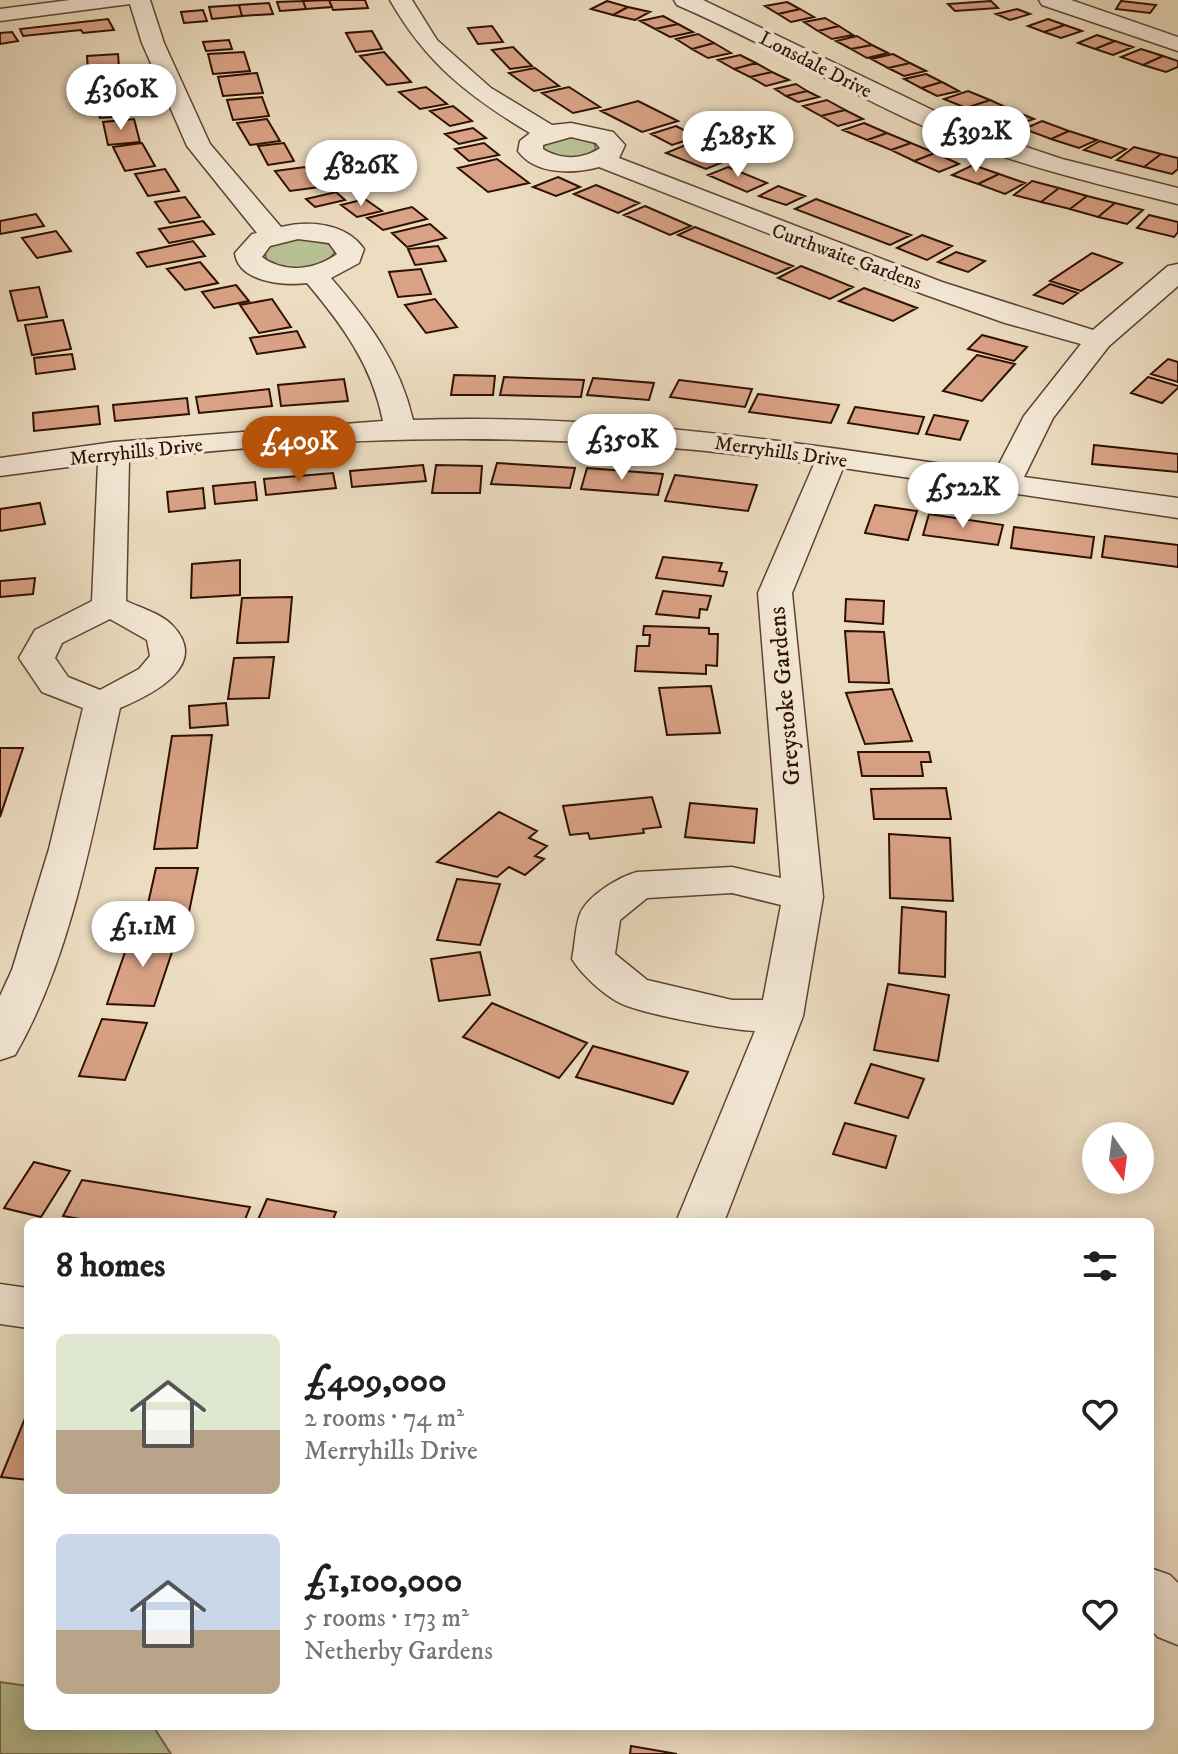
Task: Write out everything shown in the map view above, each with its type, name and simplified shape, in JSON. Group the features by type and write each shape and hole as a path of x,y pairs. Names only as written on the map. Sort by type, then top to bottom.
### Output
{"street":[{"path":"0,15 122,0"},
{"path":"139,0 153,43 199,146 273,235"},
{"name":"Curthwaite Gardens","path":"401,0 422,37 445,63 494,103 548,133 532,141 530,151 535,156 565,164 600,159 698,200 937,290 1015,318 1099,340"},
{"name":"Lonsdale Drive","path":"685,0 960,132 1080,173 1178,196"},
{"path":"1059,1 1178,44"},
{"path":"307,231 337,236 347,242 351,249 350,257 330,270 314,274 281,275 255,267 248,253 261,240 273,235 307,231"},
{"path":"1005,483 1039,416 1099,340 1178,272"},
{"path":"314,274 366,336 384,370 400,429"},
{"name":"Merryhills Drive","path":"0,467 114,451 400,429 542,430 668,436 1178,508"},
{"path":"109,606 114,451"},
{"name":"Greystoke Gardens","path":"702,1218 782,1016 803,897 775,593 832,458"},
{"path":"109,606 159,632 168,646 168,657 148,682 103,702 68,693 44,677 37,658 47,637 109,606"},
{"path":"0,1044 33,970 69,849 103,702"},
{"path":"782,1016 732,1015 634,992 593,959 600,915 637,885 732,880 803,897"},
{"path":"0,1304 24,1307"},
{"path":"1154,1597 1178,1619"}],"green space":[{"path":"573,136 594,142 596,149 583,156 570,157 543,150 544,143"},
{"path":"297,238 330,244 335,252 321,264 302,269 283,267 266,260 265,250 271,245"},
{"path":"0,1682 24,1685 24,1730 156,1730 171,1754 0,1754"}],"building":[{"path":"329,0 365,0 368,8 333,10"},
{"path":"329,0 332,7 306,9 303,1"},
{"path":"303,1 306,9 280,11 277,2"},
{"path":"607,1 628,7 613,15 591,9"},
{"path":"991,1 998,8 955,11 948,4"},
{"path":"1121,1 1156,5 1150,13 1116,9"},
{"path":"787,2 800,9 778,14 765,6"},
{"path":"269,3 273,14 242,16 239,5"},
{"path":"239,5 242,16 212,19 209,7"},
{"path":"628,7 650,12 635,20 613,15"},
{"path":"800,9 814,17 791,22 778,14"},
{"path":"1017,9 1030,14 1010,20 996,14"},
{"path":"203,10 207,21 184,23 181,12"},
{"path":"663,16 678,24 655,29 640,21"},
{"path":"825,18 839,26 818,31 804,22"},
{"path":"108,19 114,30 23,36 20,29"},
{"path":"1048,19 1065,25 1044,32 1028,26"},
{"path":"678,24 693,32 670,37 655,29"},
{"path":"1065,25 1082,31 1061,38 1044,32"},
{"path":"492,26 503,42 478,44 468,28"},
{"path":"839,26 853,35 832,39 818,31"},
{"path":"372,31 382,49 356,52 346,33"},
{"path":"12,32 18,41 0,44 0,33"},
{"path":"698,34 714,43 692,49 676,39"},
{"path":"1097,35 1115,41 1095,49 1078,43"},
{"path":"857,36 872,45 851,49 836,41"},
{"path":"229,40 232,49 206,51 203,42"},
{"path":"1115,41 1133,47 1113,55 1095,49"},
{"path":"714,43 731,53 708,58 692,49"},
{"path":"872,45 888,53 867,58 851,49"},
{"path":"513,47 532,66 510,69 492,50"},
{"path":"1141,49 1163,56 1143,65 1121,57"},
{"path":"244,52 250,71 213,74 208,54"},
{"path":"384,52 411,82 387,85 360,56"},
{"path":"118,54 119,68 88,70 87,56"},
{"path":"893,54 910,63 888,68 871,59"},
{"path":"740,55 756,63 734,69 718,60"},
{"path":"1163,56 1178,61 1178,67 1166,72 1143,65"},
{"path":"756,63 772,72 750,77 734,69"},
{"path":"910,63 926,71 904,76 888,68"},
{"path":"535,68 559,86 534,91 509,73"},
{"path":"120,71 124,91 90,94 87,74"},
{"path":"772,72 789,80 766,86 750,77"},
{"path":"257,73 263,93 223,96 218,77"},
{"path":"926,74 942,82 921,88 904,79"},
{"path":"942,82 959,91 937,96 921,88"},
{"path":"796,84 807,91 786,96 775,89"},
{"path":"426,87 447,104 420,109 399,92"},
{"path":"569,87 600,107 573,113 542,93"},
{"path":"807,91 819,97 798,102 786,96"},
{"path":"968,91 990,100 966,108 944,99"},
{"path":"122,95 127,116 100,118 96,97"},
{"path":"262,97 269,116 233,120 227,100"},
{"path":"827,100 845,110 821,116 803,106"},
{"path":"990,100 1012,110 988,118 966,108"},
{"path":"638,101 678,121 642,132 601,111"},
{"path":"453,106 472,121 450,126 430,111"},
{"path":"845,110 863,119 838,126 821,116"},
{"path":"1012,110 1034,119 1010,127 988,118"},
{"path":"134,119 140,142 108,145 103,122"},
{"path":"267,119 280,141 250,145 237,123"},
{"path":"1042,121 1069,131 1051,139 1024,129"},
{"path":"864,123 887,133 867,140 843,130"},
{"path":"676,126 697,137 672,145 651,134"},
{"path":"473,128 486,138 459,144 445,134"},
{"path":"1069,131 1097,140 1079,148 1051,139"},
{"path":"887,133 911,143 891,150 867,140"},
{"path":"1100,141 1126,149 1111,158 1084,150"},
{"path":"142,143 155,166 125,171 113,147"},
{"path":"284,143 294,161 268,165 258,146"},
{"path":"484,143 499,155 469,161 455,149"},
{"path":"911,143 935,153 914,161 891,150"},
{"path":"688,144 728,160 706,169 666,153"},
{"path":"1134,147 1161,154 1144,167 1117,160"},
{"path":"935,153 959,164 939,172 914,161"},
{"path":"1161,154 1178,158 1178,169 1172,174 1144,167"},
{"path":"497,159 529,183 488,192 458,168"},
{"path":"973,165 999,174 978,184 952,175"},
{"path":"305,167 320,187 290,191 275,171"},
{"path":"728,167 767,183 747,192 708,175"},
{"path":"165,169 179,191 148,196 135,174"},
{"path":"999,174 1025,183 1005,194 978,184"},
{"path":"558,177 580,187 556,196 533,187"},
{"path":"1032,181 1059,188 1041,202 1014,195"},
{"path":"596,185 639,203 618,213 574,194"},
{"path":"778,186 805,196 786,205 759,196"},
{"path":"1059,188 1087,196 1070,209 1041,202"},
{"path":"336,192 345,200 315,207 306,199"},
{"path":"1087,196 1115,203 1098,217 1070,209"},
{"path":"185,197 200,217 170,223 155,202"},
{"path":"365,199 382,211 357,217 341,205"},
{"path":"816,199 911,235 890,245 795,209"},
{"path":"1115,203 1143,210 1127,224 1098,217"},
{"path":"645,206 691,226 670,235 624,215"},
{"path":"412,207 427,219 383,230 367,218"},
{"path":"36,214 44,226 0,234 0,221"},
{"path":"1149,215 1178,222 1178,232 1174,237 1137,228"},
{"path":"203,221 214,234 169,243 159,229"},
{"path":"430,224 446,238 407,247 392,233"},
{"path":"695,227 793,266 776,274 678,235"},
{"path":"56,231 71,251 37,258 22,238"},
{"path":"922,235 952,246 927,260 897,248"},
{"path":"193,241 205,256 147,267 137,253"},
{"path":"438,246 446,261 415,265 408,249"},
{"path":"956,252 985,261 968,272 938,262"},
{"path":"1092,253 1122,263 1081,291 1050,281"},
{"path":"200,262 218,283 185,290 167,269"},
{"path":"801,266 853,287 830,299 778,278"},
{"path":"421,269 431,294 398,297 389,272"},
{"path":"1050,284 1078,293 1063,304 1034,295"},
{"path":"236,285 249,301 214,308 202,292"},
{"path":"39,287 47,317 18,321 10,291"},
{"path":"864,288 917,308 893,321 839,301"},
{"path":"272,299 291,327 259,333 240,305"},
{"path":"435,299 457,327 426,333 405,305"},
{"path":"63,320 71,349 32,355 25,325"},
{"path":"297,331 305,347 257,354 250,338"},
{"path":"982,335 1027,347 1014,361 968,349"},
{"path":"72,354 75,369 36,374 34,358"},
{"path":"977,355 1015,364 982,401 943,391"},
{"path":"1168,359 1178,362 1178,382 1151,374"},
{"path":"454,375 495,376 493,395 451,395"},
{"path":"504,377 584,380 581,397 500,395"},
{"path":"1148,377 1178,388 1162,403 1131,393"},
{"path":"593,378 654,383 649,400 587,395"},
{"path":"344,379 348,401 281,406 278,385"},
{"path":"679,380 752,389 745,407 670,397"},
{"path":"269,389 272,406 199,413 196,397"},
{"path":"758,394 839,405 831,423 749,412"},
{"path":"187,398 189,414 115,421 113,405"},
{"path":"98,406 100,424 34,431 33,413"},
{"path":"855,407 924,417 918,434 848,423"},
{"path":"934,415 968,421 960,440 926,434"},
{"path":"1094,445 1178,454 1178,472 1092,464"},
{"path":"497,463 575,468 570,488 491,484"},
{"path":"423,465 426,481 352,487 350,471"},
{"path":"436,465 482,466 480,493 432,493"},
{"path":"587,468 663,474 658,495 581,489"},
{"path":"333,473 336,488 266,495 264,479"},
{"path":"675,475 757,485 748,511 665,501"},
{"path":"255,482 257,500 215,504 213,486"},
{"path":"203,488 205,508 169,512 167,492"},
{"path":"40,503 45,524 0,531 0,509"},
{"path":"875,505 917,511 908,540 865,533"},
{"path":"929,514 1003,525 998,545 923,535"},
{"path":"1014,527 1094,537 1091,558 1011,548"},
{"path":"1105,536 1178,545 1178,567 1102,557"},
{"path":"663,557 722,563 719,571 727,572 723,586 656,578"},
{"path":"240,560 240,595 191,598 192,564"},
{"path":"35,578 33,594 0,597 0,581"},
{"path":"663,591 711,596 707,610 700,609 699,618 656,614"},
{"path":"292,597 288,642 237,643 242,598"},
{"path":"846,599 884,601 883,624 845,621"},
{"path":"644,626 709,628 709,634 718,634 717,666 706,665 706,674 635,671 637,646 649,646 650,635 643,635"},
{"path":"845,631 884,632 889,683 849,682"},
{"path":"274,657 269,698 228,699 234,658"},
{"path":"711,686 720,733 667,735 659,688"},
{"path":"892,689 912,741 865,744 846,693"},
{"path":"226,703 228,725 190,728 189,706"},
{"path":"212,735 197,848 154,849 172,736"},
{"path":"0,748 23,748 0,817"},
{"path":"858,752 929,752 931,762 921,762 923,776 862,776"},
{"path":"946,788 951,819 874,819 871,789"},
{"path":"652,797 661,827 643,829 644,833 590,839 588,833 570,835 563,806"},
{"path":"690,803 757,809 754,843 685,837"},
{"path":"499,812 537,831 529,838 547,846 535,856 544,859 525,875 509,867 497,877 437,862"},
{"path":"889,834 950,838 953,901 890,898"},
{"path":"156,868 198,868 188,917 145,917"},
{"path":"457,879 500,884 480,945 437,940"},
{"path":"902,907 946,912 945,977 899,973"},
{"path":"132,932 178,934 154,1006 107,1004"},
{"path":"480,952 490,995 439,1001 431,959"},
{"path":"888,984 949,995 938,1061 874,1050"},
{"path":"492,1003 587,1043 559,1078 463,1037"},
{"path":"102,1019 147,1023 125,1080 79,1076"},
{"path":"593,1046 688,1072 673,1104 576,1077"},
{"path":"871,1064 924,1079 908,1118 855,1103"},
{"path":"845,1123 896,1136 886,1168 833,1154"},
{"path":"34,1162 70,1171 41,1217 4,1208"},
{"path":"82,1180 250,1207 246,1218 63,1216"},
{"path":"267,1199 336,1212 334,1218 259,1218"},
{"path":"24,1421 24,1480 1,1477"},
{"path":"631,1746 677,1754 630,1754"}]}
